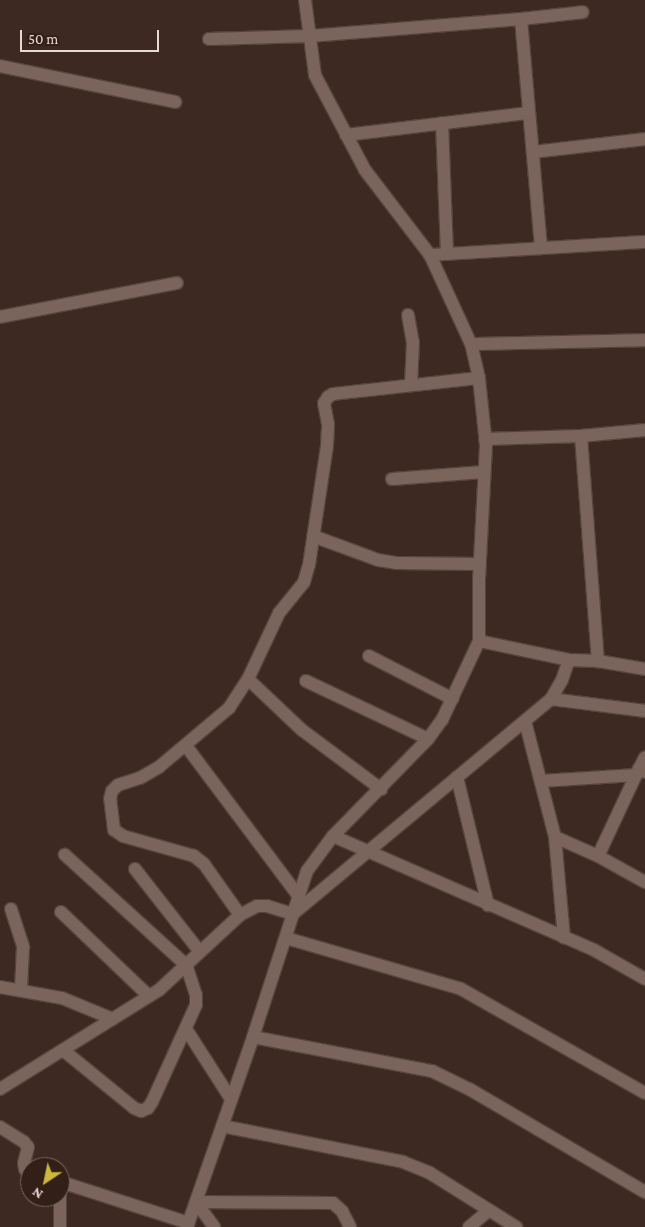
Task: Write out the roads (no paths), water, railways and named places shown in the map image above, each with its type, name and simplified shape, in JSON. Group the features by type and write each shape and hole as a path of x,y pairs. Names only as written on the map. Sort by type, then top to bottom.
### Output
{"street":[{"path":"70,1185 188,1225 253,1038 307,870 333,836 428,739 442,720 479,642 485,439 479,378 471,344 430,255 366,170 315,75 305,0"},
{"path":"208,39 310,36 521,19 583,12"},
{"path":"521,19 541,248"},
{"path":"0,66 175,102"},
{"path":"346,135 529,113"},
{"path":"442,123 447,254"},
{"path":"533,152 645,139"},
{"path":"430,255 645,242"},
{"path":"0,317 177,283"},
{"path":"408,315 413,342 411,385"},
{"path":"471,344 645,340"},
{"path":"240,915 204,864 194,856 123,836 114,830 110,799 112,790 118,785 140,778 159,767 229,708 248,679 279,613 304,582 308,574 328,435 324,403 328,397 333,394 479,378"},
{"path":"485,439 581,436 645,430"},
{"path":"581,436 598,661"},
{"path":"392,479 484,472"},
{"path":"313,536 378,560 396,563 480,564"},
{"path":"479,642 569,660 598,661 645,670"},
{"path":"369,656 453,699"},
{"path":"293,914 551,699 562,680 569,660"},
{"path":"248,679 302,730 381,788"},
{"path":"306,681 428,739"},
{"path":"551,699 645,711"},
{"path":"525,721 555,837 564,938"},
{"path":"186,746 298,895"},
{"path":"598,856 640,772 645,757"},
{"path":"541,781 640,772"},
{"path":"458,777 488,905"},
{"path":"333,836 594,950 645,979"},
{"path":"555,837 598,856 645,882"},
{"path":"63,1050 134,1108 141,1110 148,1108 196,1005 196,995 186,965 64,855"},
{"path":"134,869 200,952"},
{"path":"0,1089 149,996 240,915 257,906 266,906 293,914"},
{"path":"11,909 23,947 21,990"},
{"path":"61,912 149,996"},
{"path":"286,938 461,989 645,1093"},
{"path":"0,986 62,998 113,1019"},
{"path":"186,1029 232,1099"},
{"path":"253,1038 432,1070 471,1090 645,1192"},
{"path":"222,1126 403,1162 430,1173 516,1227"},
{"path":"0,1127 24,1142 28,1147 26,1157"},
{"path":"196,1202 214,1227"},
{"path":"196,1202 333,1203 342,1211 350,1227"},
{"path":"60,1207 60,1227"},
{"path":"469,1227 489,1210"}]}
